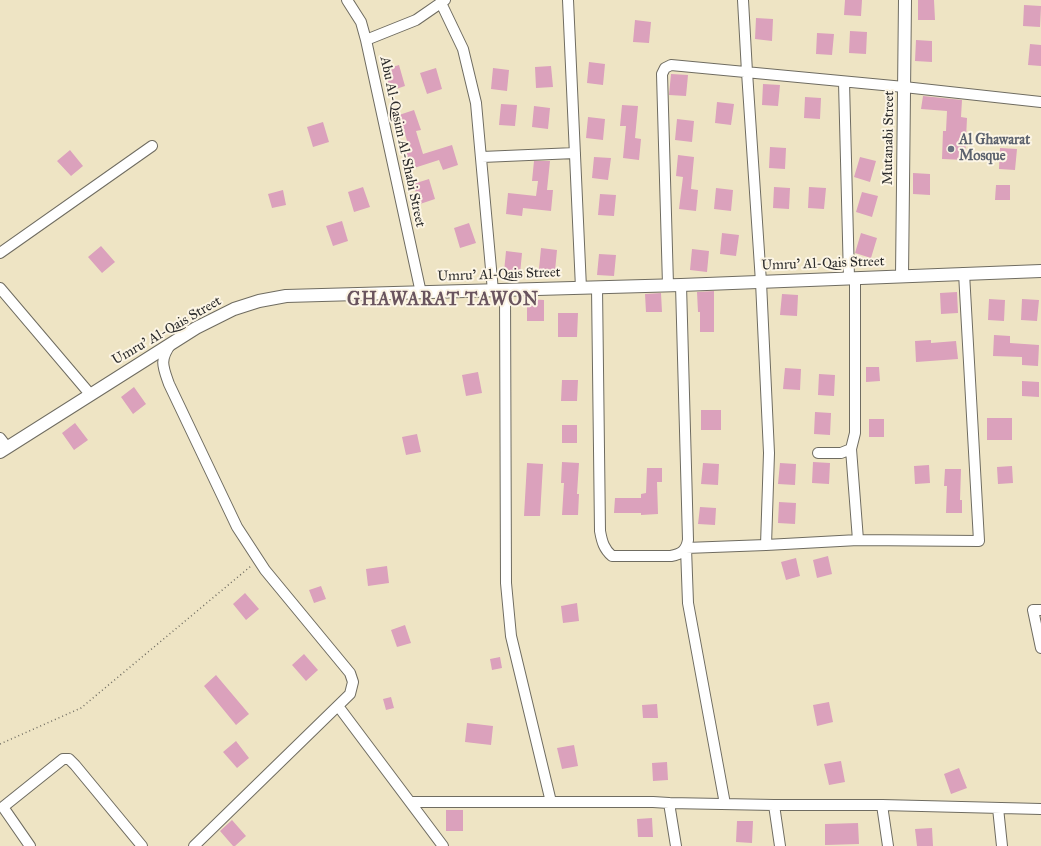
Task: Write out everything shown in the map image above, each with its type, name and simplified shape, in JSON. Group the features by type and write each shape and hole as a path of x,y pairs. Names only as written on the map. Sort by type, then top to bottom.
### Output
{"street":[{"name":"Abu Al-Qasim Al-Shabi Street","path":"347,0 361,22 366,40 421,293"},
{"path":"568,0 581,288"},
{"path":"743,0 761,282 769,454 766,545"},
{"name":"Mutanabi Street","path":"902,276 905,0"},
{"path":"366,40 416,20 443,2 463,49 476,103 499,290 506,582 509,620 511,636 550,802"},
{"path":"668,285 662,74 665,68 670,65 904,87 1041,102"},
{"path":"844,82 852,278 855,433 851,449 858,540"},
{"path":"0,253 152,146"},
{"path":"482,157 575,152"},
{"name":"Umru' Al-Qais Street","path":"2,446 90,394 196,328 234,309 259,301 286,296 681,285 1041,270"},
{"path":"597,287 600,531 602,544 606,551 612,556 671,556 680,554 686,548 858,540 980,541 964,273"},
{"path":"681,285 688,540 686,548 688,603 725,804"},
{"path":"0,288 90,394"},
{"path":"174,341 165,353 163,367 169,384 237,527 265,570 350,673 353,682 350,694 194,846"},
{"path":"818,453 841,453 851,449"},
{"path":"1041,610 1033,610 1041,648"},
{"path":"338,706 443,846"},
{"path":"30,846 2,804 63,759 69,759 75,765 142,846"},
{"path":"410,802 653,802 1041,809"},
{"path":"669,803 676,846"},
{"path":"774,805 780,846"},
{"path":"882,805 888,846"},
{"path":"998,808 1002,846"}],"path":[{"path":"0,744 82,708 259,560"}],"building":[{"path":"845,0 862,0 861,16 844,15"},
{"path":"918,0 934,0 935,20 918,20"},
{"path":"1024,5 1041,6 1040,27 1023,26"},
{"path":"756,18 773,19 772,41 755,39"},
{"path":"635,20 651,22 649,43 633,42"},
{"path":"850,31 867,32 866,54 849,53"},
{"path":"817,33 834,34 832,55 816,54"},
{"path":"916,40 932,41 932,62 915,61"},
{"path":"1030,44 1041,45 1041,66 1028,65"},
{"path":"589,62 605,64 603,85 587,83"},
{"path":"399,65 405,86 390,91 383,70"},
{"path":"551,66 553,87 536,88 535,67"},
{"path":"436,68 442,89 427,94 420,73"},
{"path":"493,68 509,70 507,91 491,89"},
{"path":"671,74 688,75 686,96 669,95"},
{"path":"763,84 780,85 778,106 762,105"},
{"path":"923,96 962,100 961,117 967,118 965,160 942,159 943,131 946,131 947,111 921,109"},
{"path":"805,97 821,98 820,119 804,118"},
{"path":"717,102 734,104 731,125 715,123"},
{"path":"501,104 517,105 515,126 499,125"},
{"path":"622,105 638,106 635,138 641,139 639,160 623,158 626,126 620,126"},
{"path":"534,106 550,108 548,129 532,127"},
{"path":"414,110 421,130 416,131 423,154 452,145 458,165 443,170 439,160 411,169 404,149 409,147 399,115"},
{"path":"588,117 605,119 603,140 586,138"},
{"path":"677,119 694,121 692,142 675,140"},
{"path":"323,122 329,142 313,147 307,127"},
{"path":"770,147 786,148 785,169 769,168"},
{"path":"1000,148 1017,149 1015,170 999,169"},
{"path":"70,150 83,166 71,176 57,161"},
{"path":"678,155 694,157 691,189 698,190 696,211 679,209 683,177 676,176"},
{"path":"594,157 611,158 608,180 592,178"},
{"path":"860,157 876,161 870,182 854,177"},
{"path":"534,161 550,161 547,190 553,190 551,211 523,208 522,216 506,214 508,193 536,196 538,181 532,181"},
{"path":"913,173 930,174 930,195 913,194"},
{"path":"429,179 435,199 420,204 413,184"},
{"path":"996,185 1010,185 1010,200 995,200"},
{"path":"363,187 370,207 354,212 348,192"},
{"path":"774,187 790,188 789,209 773,208"},
{"path":"809,187 826,188 824,209 808,208"},
{"path":"716,188 733,190 731,211 714,209"},
{"path":"283,190 286,205 272,208 268,194"},
{"path":"862,192 878,196 872,217 856,212"},
{"path":"600,194 616,195 614,216 598,215"},
{"path":"342,221 348,241 333,246 326,226"},
{"path":"469,223 476,243 460,248 454,228"},
{"path":"722,233 739,235 736,256 720,254"},
{"path":"861,233 877,238 871,258 855,253"},
{"path":"101,246 115,262 102,273 88,257"},
{"path":"541,248 557,250 555,271 539,269"},
{"path":"692,249 709,251 707,272 690,270"},
{"path":"506,251 522,253 520,274 504,272"},
{"path":"599,254 616,255 614,276 597,275"},
{"path":"714,291 714,332 700,332 700,312 698,312 697,292"},
{"path":"957,292 958,313 941,314 940,293"},
{"path":"661,293 662,312 646,312 645,294"},
{"path":"782,294 798,295 797,316 780,315"},
{"path":"527,299 544,300 544,321 527,321"},
{"path":"989,299 1005,300 1004,321 988,320"},
{"path":"1022,299 1039,300 1037,321 1021,320"},
{"path":"558,313 578,313 577,337 558,337"},
{"path":"994,335 1010,336 1010,343 1039,345 1038,366 1022,365 1022,357 993,356"},
{"path":"931,340 931,343 956,341 958,359 916,362 915,341"},
{"path":"866,367 879,367 880,381 866,382"},
{"path":"785,368 801,369 800,390 783,389"},
{"path":"478,372 482,393 466,396 462,375"},
{"path":"819,374 835,375 834,396 818,395"},
{"path":"562,380 578,380 577,401 561,401"},
{"path":"1022,381 1039,382 1039,397 1022,396"},
{"path":"134,387 146,404 133,414 121,397"},
{"path":"701,410 721,410 721,430 701,430"},
{"path":"815,412 831,413 830,435 814,434"},
{"path":"987,418 1012,418 1012,440 987,440"},
{"path":"869,419 884,419 884,437 869,437"},
{"path":"75,423 88,440 74,450 62,433"},
{"path":"562,425 577,425 577,443 562,443"},
{"path":"417,434 421,452 406,455 402,437"},
{"path":"562,462 579,463 577,494 579,494 578,515 562,515 564,483 561,483"},
{"path":"813,462 830,463 829,484 812,483"},
{"path":"527,463 543,464 540,516 524,516"},
{"path":"703,463 719,464 718,485 701,484"},
{"path":"780,463 796,464 795,485 778,484"},
{"path":"929,465 930,483 915,484 914,466"},
{"path":"1012,466 1013,483 998,484 997,467"},
{"path":"647,468 662,468 662,482 657,482 658,514 641,515 641,513 614,513 615,498 641,498 641,494 646,493"},
{"path":"945,469 961,469 960,500 962,500 962,513 946,513 947,486 944,486"},
{"path":"779,502 796,503 795,524 778,523"},
{"path":"700,507 716,508 715,525 698,524"},
{"path":"828,556 832,574 817,578 813,560"},
{"path":"796,558 800,576 786,580 781,562"},
{"path":"387,566 389,583 368,586 366,569"},
{"path":"321,586 326,599 314,603 309,590"},
{"path":"245,593 259,609 246,620 233,604"},
{"path":"577,603 579,621 563,623 561,606"},
{"path":"405,625 411,643 397,647 391,630"},
{"path":"304,654 318,670 306,681 292,665"},
{"path":"500,657 502,668 492,670 490,659"},
{"path":"216,675 249,714 236,725 204,686"},
{"path":"391,697 394,708 386,710 383,699"},
{"path":"829,702 833,722 817,726 813,705"},
{"path":"657,704 658,718 643,718 642,705"},
{"path":"467,723 493,726 491,745 465,742"},
{"path":"236,741 249,758 237,768 223,752"},
{"path":"574,745 578,766 562,769 557,748"},
{"path":"841,761 845,782 829,785 824,764"},
{"path":"667,762 668,780 653,781 652,763"},
{"path":"959,768 967,788 951,794 944,774"},
{"path":"446,810 463,810 463,831 446,831"},
{"path":"652,818 653,837 638,837 637,819"},
{"path":"232,820 246,836 235,846 233,846 220,831"},
{"path":"737,821 753,821 752,843 736,842"},
{"path":"858,823 859,844 825,845 825,824"},
{"path":"932,828 933,846 917,846 915,829"}],"place":[{"name":"Al Ghawarat Mosque","path":"951,149"}],"district":[{"name":"GHAWARAT TAWON","path":"443,301"}]}
